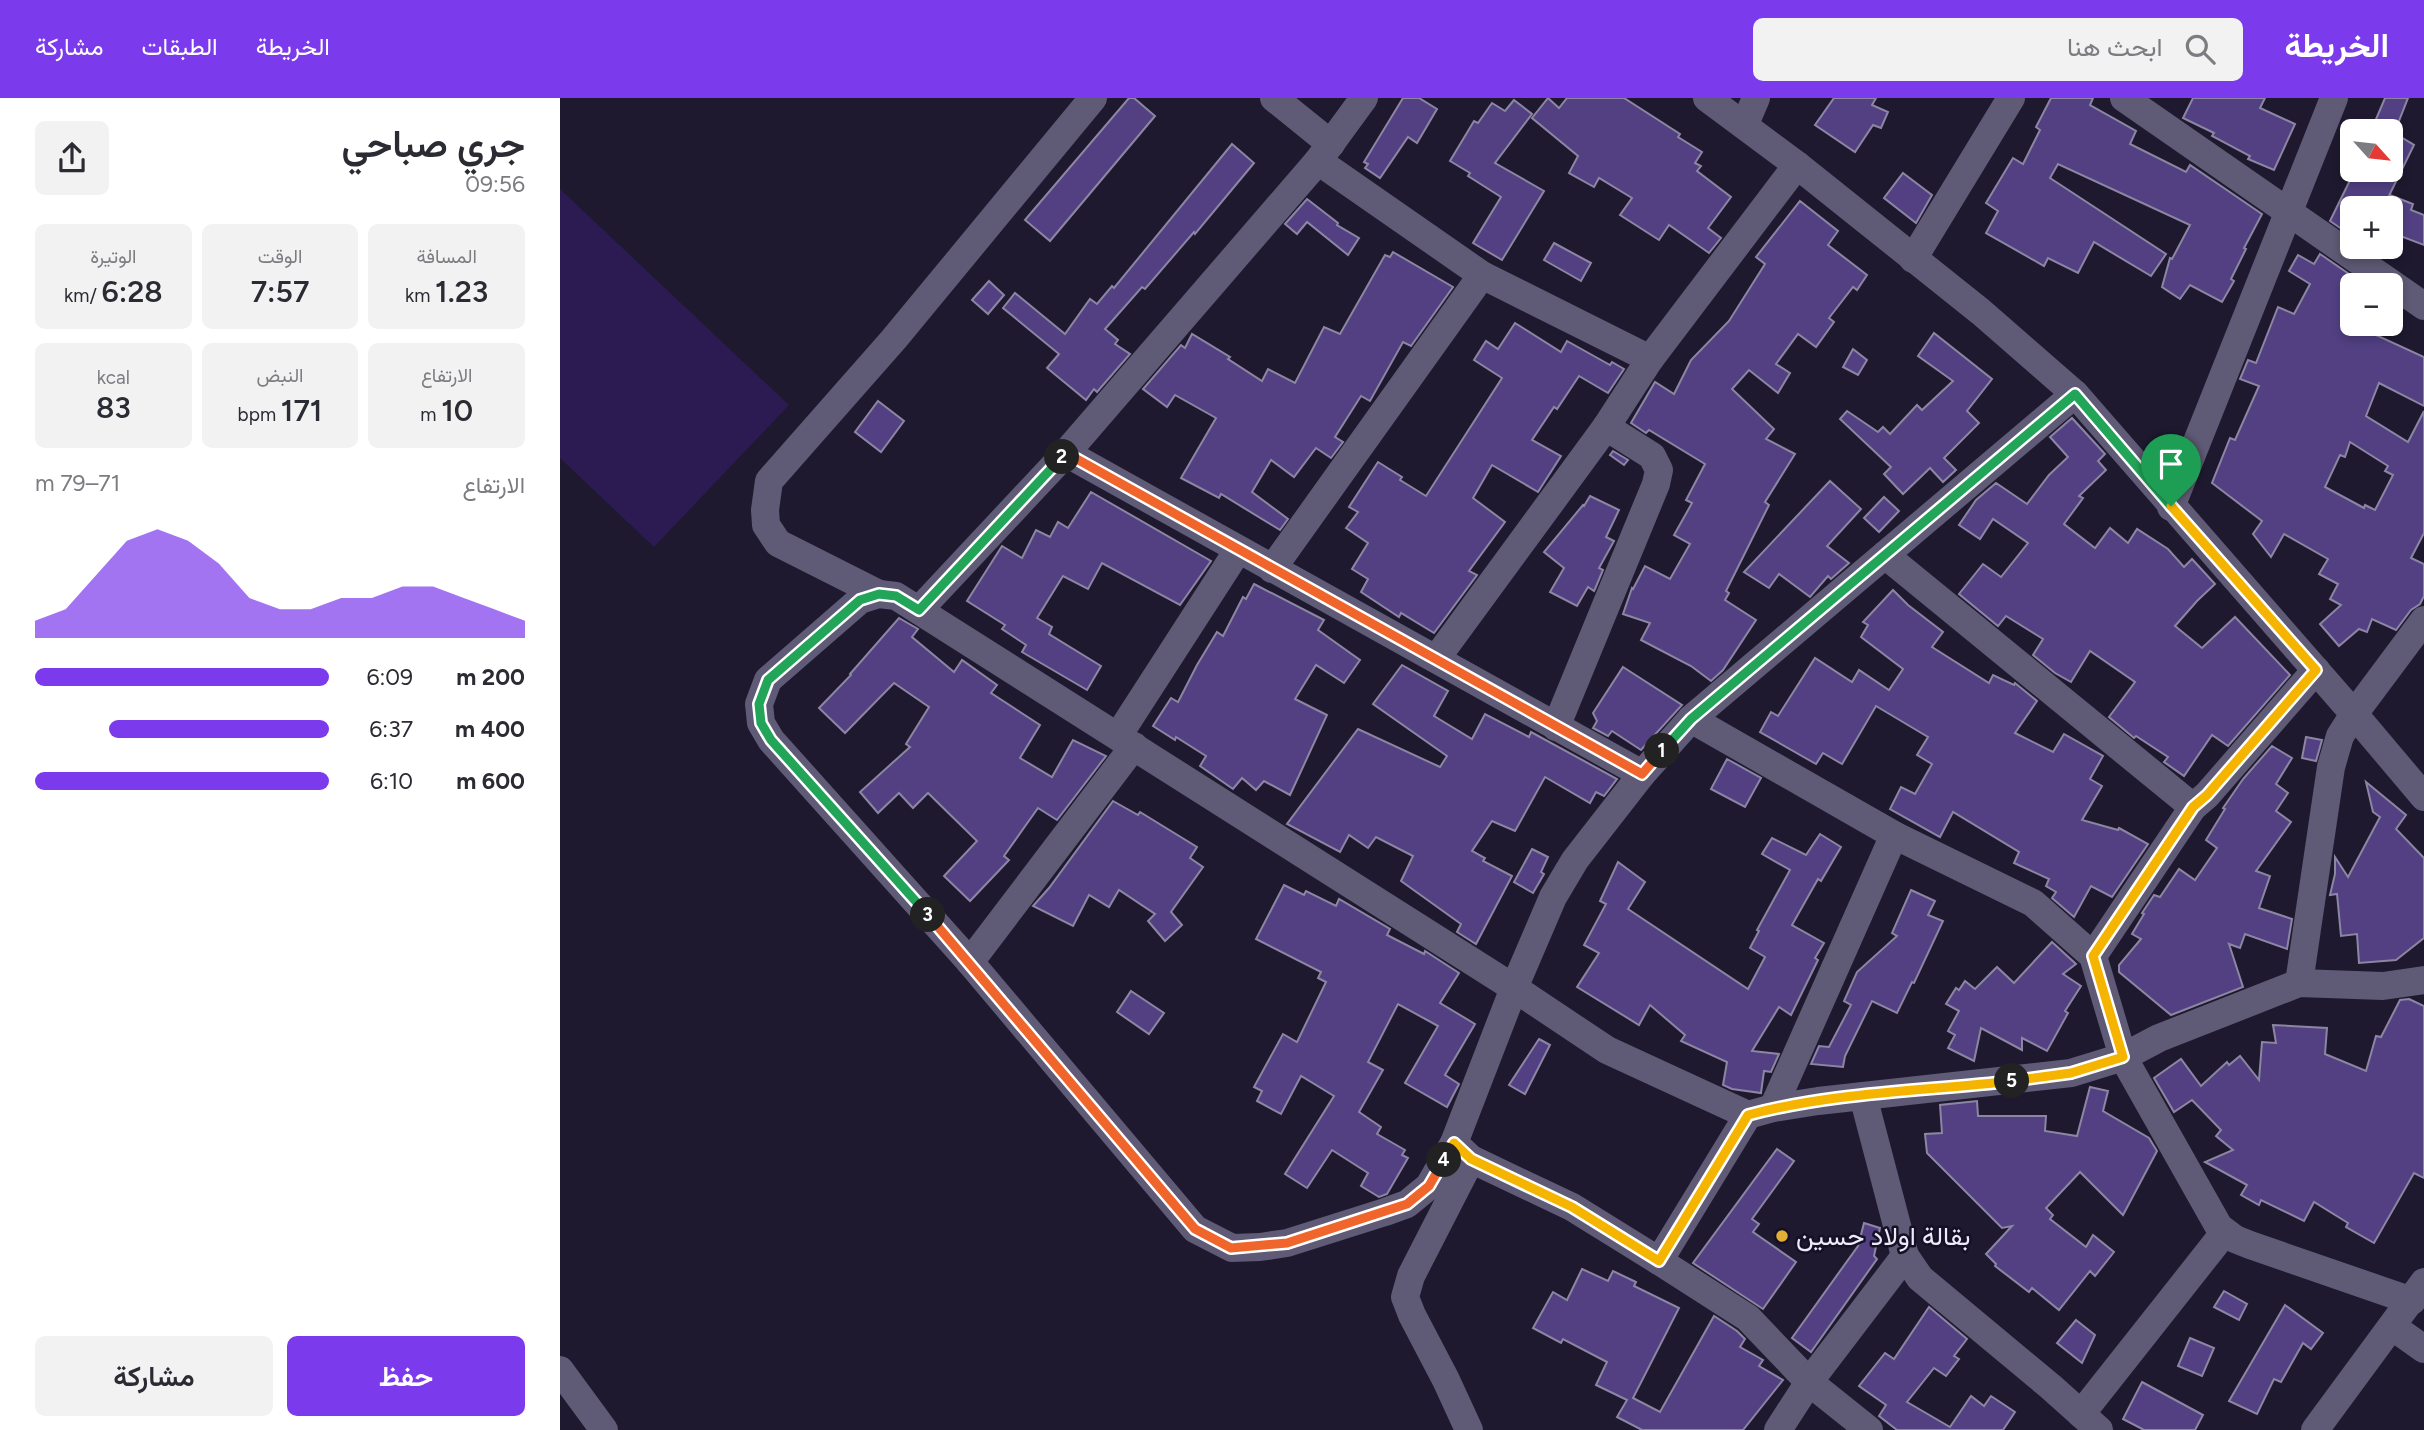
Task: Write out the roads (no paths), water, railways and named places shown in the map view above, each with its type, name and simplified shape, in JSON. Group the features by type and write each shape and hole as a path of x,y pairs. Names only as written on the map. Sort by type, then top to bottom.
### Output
{"street":[{"path":"1093,98 894,339 769,481 766,525 778,543 879,594 896,596 919,610 1514,988 1607,1051 1761,1111 1863,1096 2071,1073 2123,1057 2159,1038 2299,983 2383,986 2424,980"},
{"path":"1274,98 1325,152 1482,275 1650,359"},
{"path":"919,610 1066,453 1325,152 1364,98"},
{"path":"1707,98 1745,124 1981,312 2075,394 2424,797"},
{"path":"1745,124 1756,98"},
{"path":"1913,258 2011,98"},
{"path":"2124,98 2424,306"},
{"path":"2171,506 2334,98"},
{"path":"1436,660 1606,427 1650,359 1797,165"},
{"path":"1272,569 1482,275"},
{"path":"1469,1430 1405,1297 1411,1276 1463,1151 1514,988 1553,897 1575,860 1642,774 1691,719 2075,394"},
{"path":"1556,727 1657,484 1660,470 1652,456 1606,427"},
{"path":"1066,453 1642,774"},
{"path":"970,962 1126,741 1238,550"},
{"path":"1885,555 2193,807"},
{"path":"879,594 860,600 768,680 759,704 761,723 771,740 970,962 1195,1229 1231,1248 1287,1243 1407,1204 1463,1151"},
{"path":"2299,983 2330,767 2340,736 2424,620"},
{"path":"2093,956 2193,807 2207,795 2316,670"},
{"path":"1691,719 1894,835 2033,903 2093,956 2123,1057 2224,1233 2250,1245 2418,1291 2315,1430"},
{"path":"1659,1261 1761,1111 1894,835"},
{"path":"1863,1096 1905,1256 1920,1278 2090,1422 2224,1233"},
{"path":"1463,1151 1572,1207 1748,1318 1809,1382 1869,1430"},
{"path":"1777,1430 1809,1382 1905,1256"},
{"path":"2393,1327 2424,1349"},
{"path":"560,1370 604,1430"}],"place":[{"name":"بقالة اولاد حسين","path":"1782,1236"}]}
